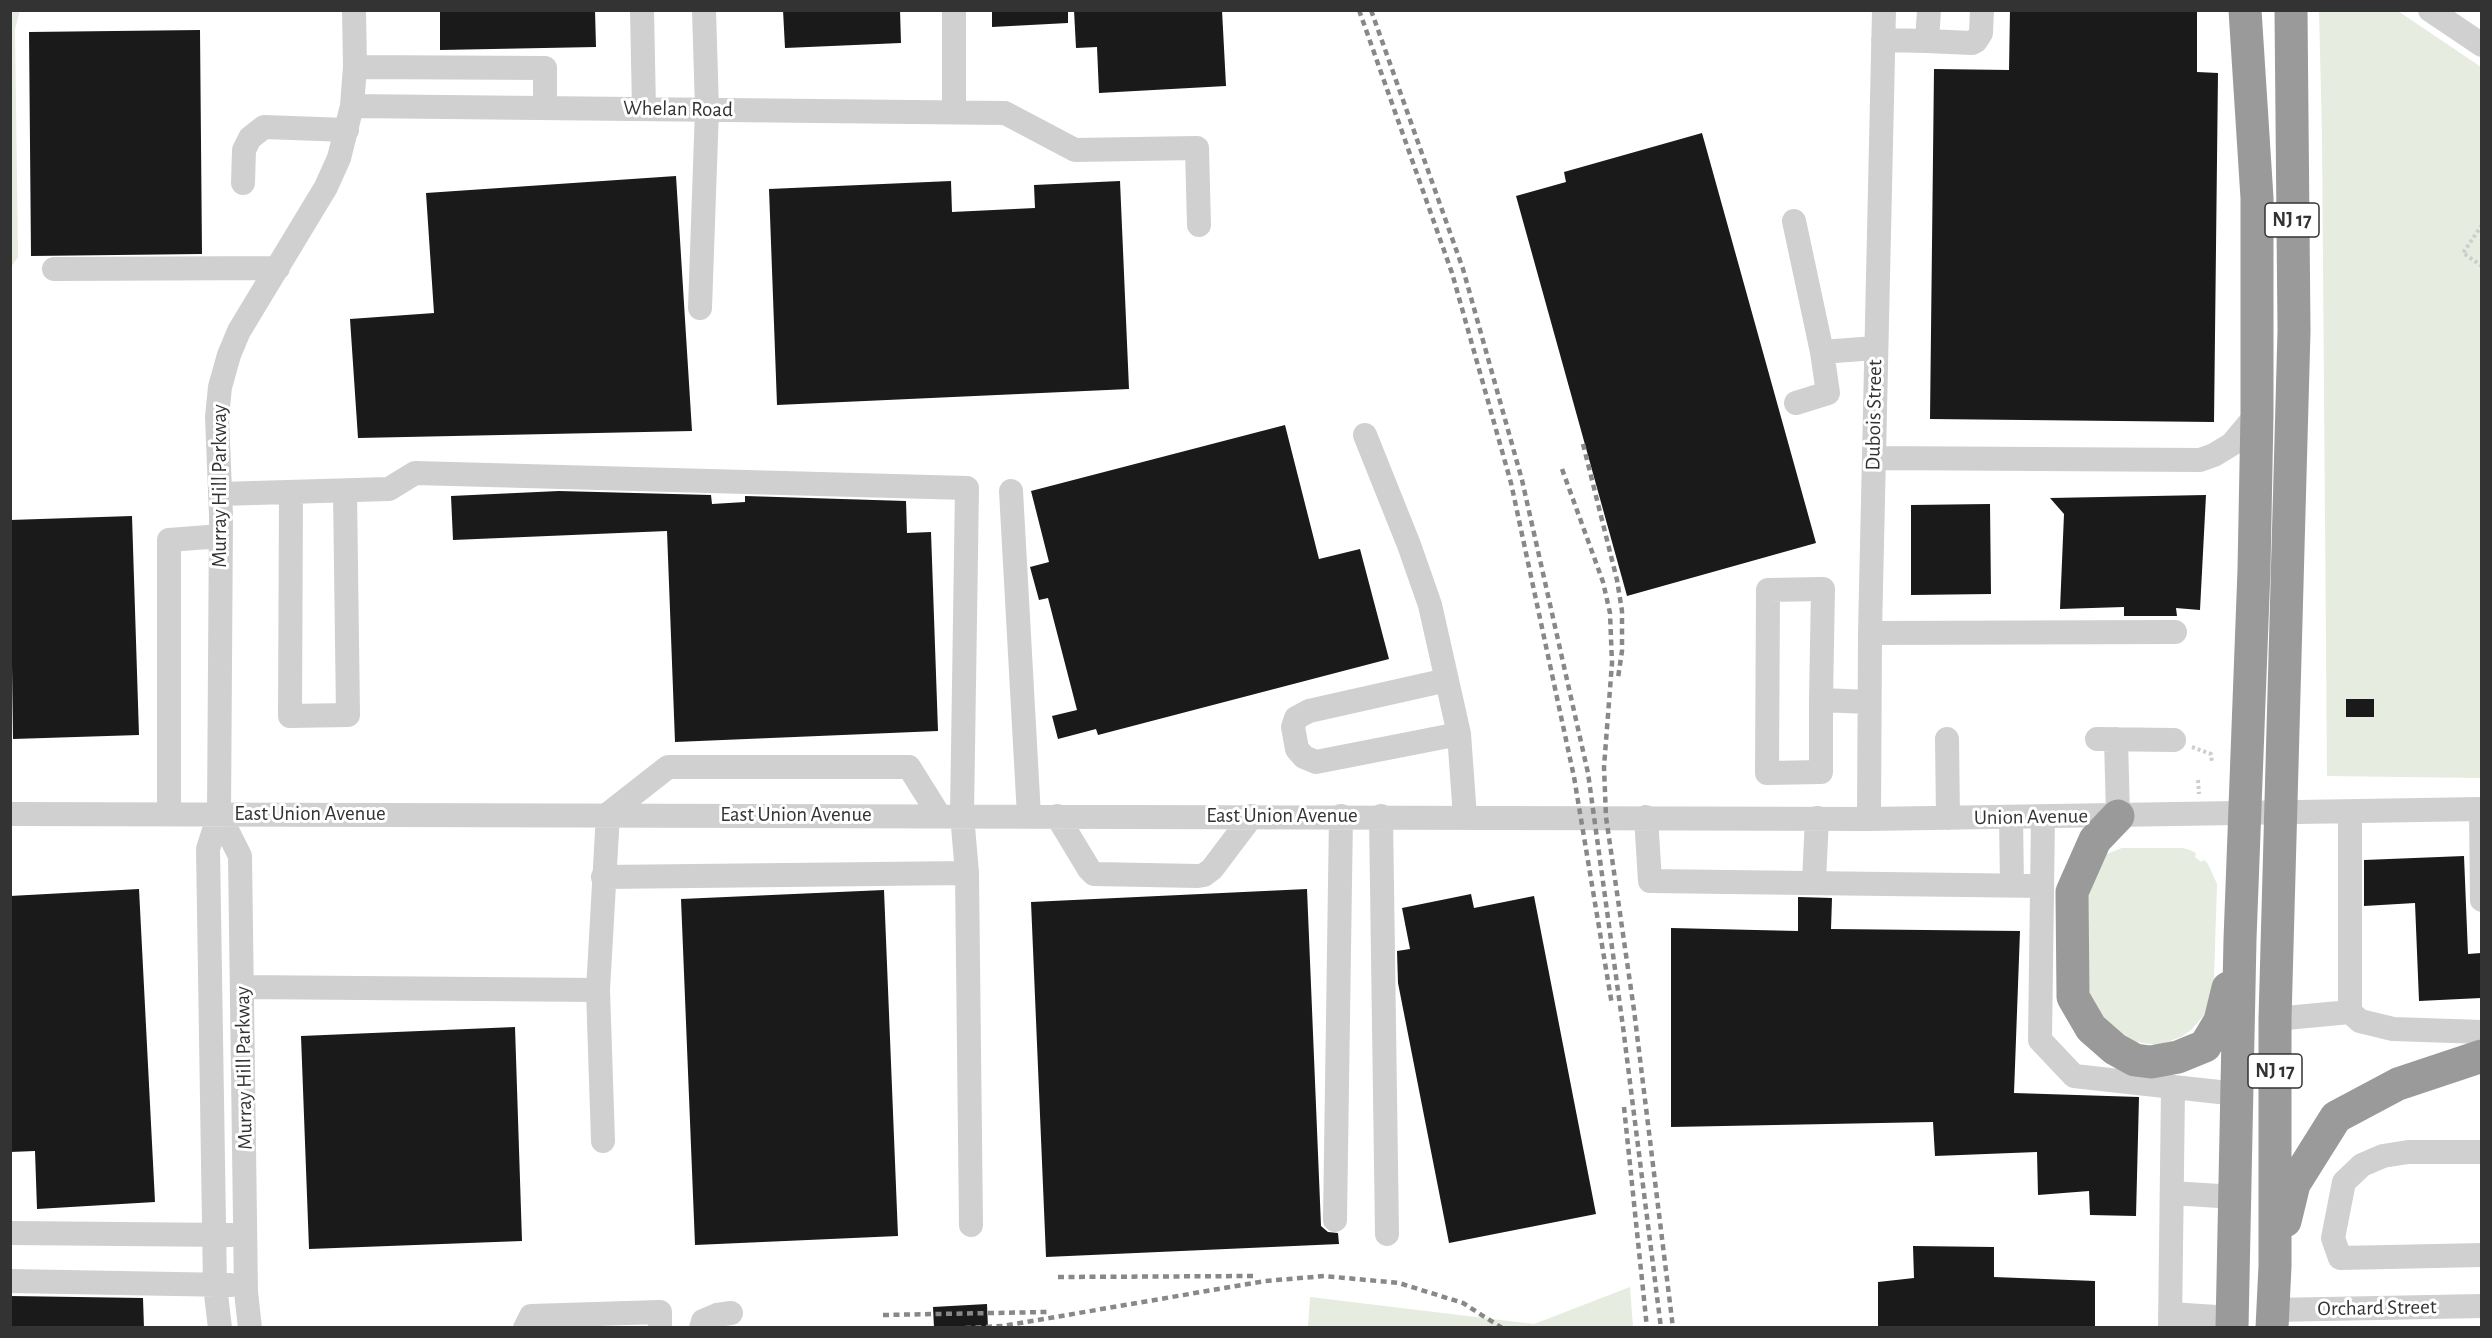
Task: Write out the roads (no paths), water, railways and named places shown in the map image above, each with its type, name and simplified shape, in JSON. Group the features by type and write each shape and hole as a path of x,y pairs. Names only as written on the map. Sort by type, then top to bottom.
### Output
{"highway":[{"name":"NJ 17","path":"2232,1323 2240,939 2254,570 2257,414 2257,198 2245,10"},
{"name":"NJ 17","path":"2272,1319 2275,1266 2275,1019 2294,342 2292,10"},
{"path":"2118,816 2095,840 2072,892 2073,997 2091,1028 2115,1049 2135,1060 2151,1062 2178,1057 2205,1046 2220,1021 2240,939"},
{"path":"2275,1266 2294,1184 2336,1117 2398,1084 2481,1056"}],"street":[{"name":"Murray Hill Parkway","path":"220,1328 215,1286 208,849 219,814 221,536 216,431 220,387 239,331 326,187 339,158 352,106 355,67 354,10"},
{"path":"642,10 644,109"},
{"path":"700,308 707,109 704,10"},
{"path":"954,10 954,112"},
{"name":"Dubois Street","path":"1869,819 1875,348 1884,10"},
{"path":"1928,41 1929,10"},
{"path":"1883,40 1972,43 1977,41 1981,33 1982,10"},
{"path":"2430,10 2481,45"},
{"path":"355,67 545,68 545,108"},
{"name":"Whelan Road","path":"352,106 1005,113 1075,150 1197,148 1199,225"},
{"path":"243,183 244,150 250,138 264,127 347,130"},
{"path":"1794,221 1822,352 1828,393 1796,403"},
{"path":"54,269 278,268"},
{"path":"1822,352 1875,348"},
{"path":"1874,458 2200,460 2232,444 2257,414"},
{"path":"1365,435 1409,545 1430,605 1460,734 1465,817"},
{"path":"220,494 389,489 415,473 967,488 950,815 967,873 971,1225"},
{"path":"1011,490 1029,816"},
{"path":"291,492 290,716 348,715 345,491"},
{"path":"169,814 169,540 221,536"},
{"path":"1823,589 1821,700 1821,772 1767,773 1768,590 1823,589"},
{"path":"1870,633 2175,632"},
{"path":"1447,680 1309,711 1296,718 1293,727 1297,749 1304,757 1316,762 1460,734"},
{"path":"1821,700 1869,702"},
{"path":"1947,739 1948,818"},
{"path":"2118,816 2107,740 2174,740"},
{"path":"603,1141 598,990 608,814 668,767 909,767 950,815"},
{"path":"2481,809 2481,900"},
{"name":"Union Avenue","path":"1581,817 1869,819 2481,809"},
{"path":"2350,812 2350,1012"},
{"name":"East Union Avenue","path":"10,814 1581,817"},
{"name":"Murray Hill Parkway","path":"219,814 240,856 246,1284 250,1328"},
{"path":"1057,816 1094,874 1186,876 1207,873 1252,816"},
{"path":"1335,1220 1341,816"},
{"path":"1381,816 1387,1234"},
{"path":"1646,817 1650,881 1814,881 2042,886"},
{"path":"2011,817 2012,885"},
{"path":"2043,817 2040,1040 2074,1076 2173,1089 2237,1094"},
{"path":"1814,881 1817,819"},
{"path":"603,877 967,873"},
{"path":"243,987 598,990"},
{"path":"2275,1019 2350,1012 2360,1021 2393,1029 2481,1032"},
{"path":"212,1088 244,1088"},
{"path":"2173,1089 2170,1321 2232,1323"},
{"path":"2481,1152 2408,1152 2383,1156 2362,1165 2344,1182 2333,1238 2340,1258 2481,1255"},
{"path":"2172,1193 2235,1197"},
{"path":"10,1233 246,1236"},
{"path":"10,1281 215,1286 246,1284"},
{"name":"Orchard Street","path":"2272,1319 2481,1306"},
{"path":"525,1328 531,1316 660,1312 660,1328"},
{"path":"701,1328 703,1321 717,1315 731,1313"}],"railway":[{"path":"1359,10 1452,273 1511,483 1574,777 1612,1005"},
{"path":"1371,10 1463,269 1522,480 1588,773 1661,1328"},
{"path":"1583,444 1617,580 1622,611 1622,651 1618,678"},
{"path":"1562,469 1603,582 1610,613 1612,663 1604,767 1606,817 1634,1010 1673,1328"},
{"path":"1624,1107 1647,1328"},
{"path":"1058,1277 1255,1276"},
{"path":"965,1328 1003,1326 1265,1281 1324,1276 1399,1283 1463,1303 1502,1328"},
{"path":"883,1315 1047,1312"}]}
